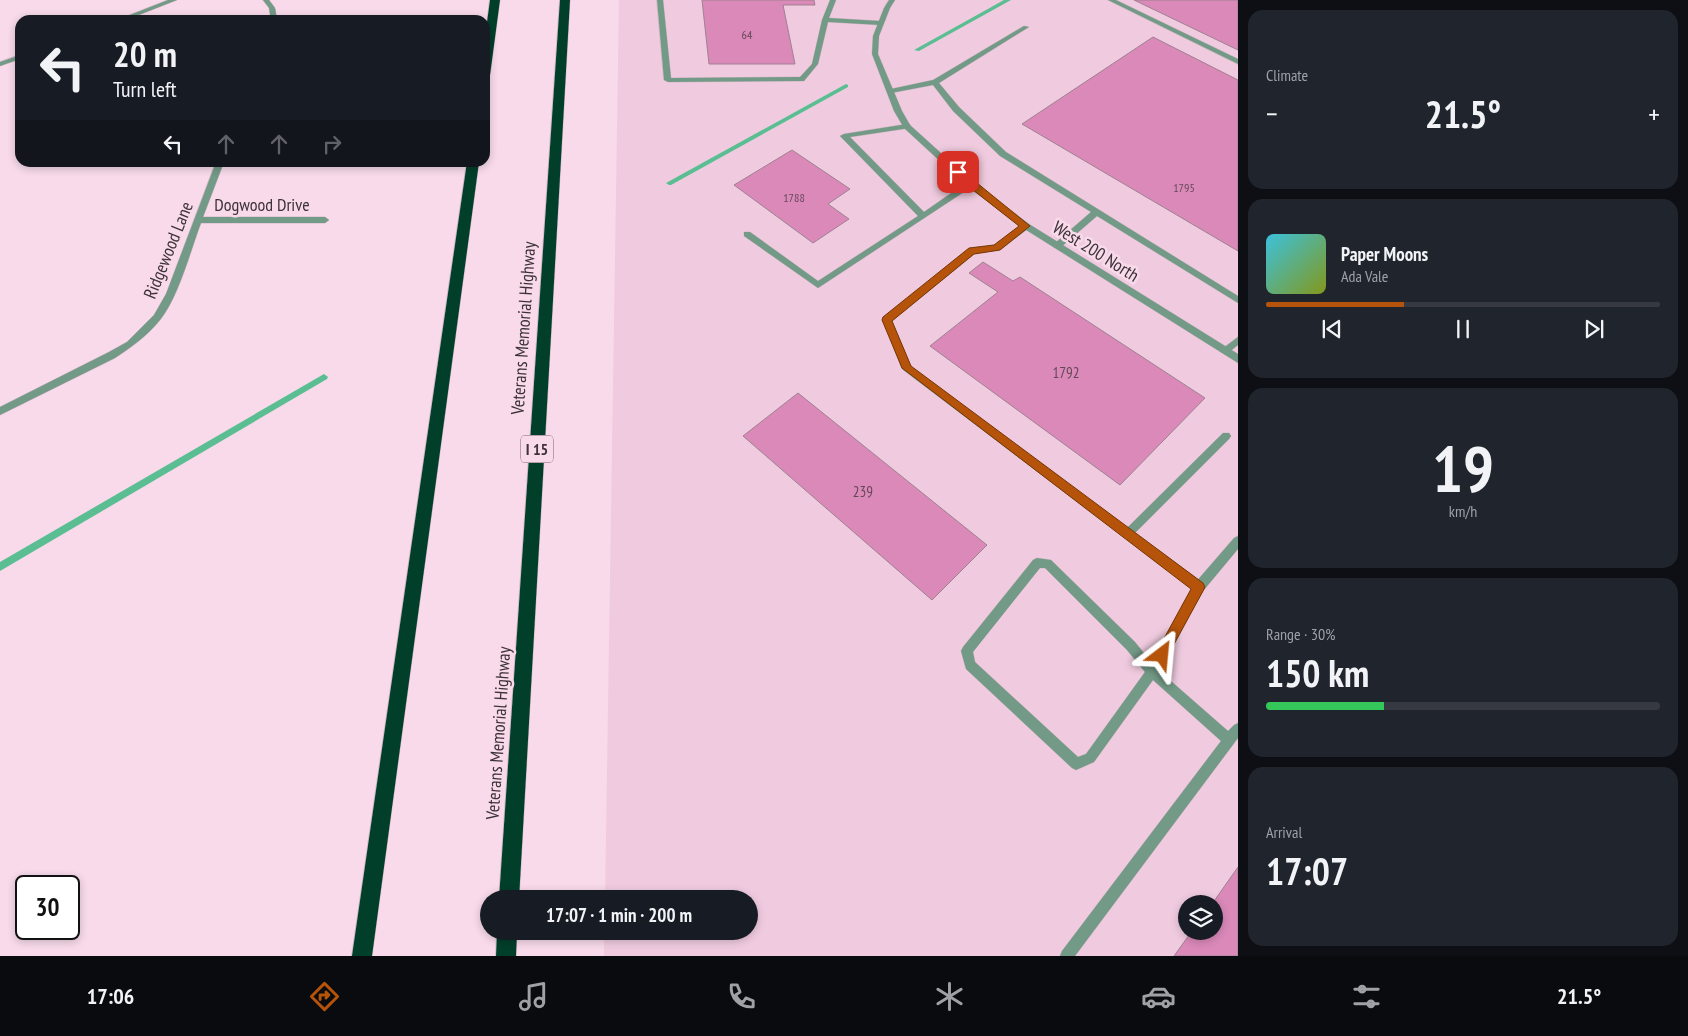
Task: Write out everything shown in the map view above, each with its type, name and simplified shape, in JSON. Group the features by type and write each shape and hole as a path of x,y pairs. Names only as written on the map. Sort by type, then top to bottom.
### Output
{"highway":[{"path":"490,38 495,0"},
{"name":"Veterans Memorial Highway","path":"511,890 565,0"},
{"path":"362,956 472,167"},
{"path":"506,956 507,940"}],"street":[{"path":"134,15 174,0"},
{"path":"266,0 272,8 273,15"},
{"path":"660,0 668,80 802,79 815,64 825,20 833,0"},
{"name":"West 200 North","path":"892,0 880,23 874,54 898,111 907,126 970,184 1026,226 1238,359"},
{"path":"1111,0 1238,62"},
{"path":"825,20 880,23"},
{"path":"891,91 936,82 1026,27"},
{"path":"0,64 15,59"},
{"path":"936,82 956,109 1003,154 1238,300"},
{"path":"907,126 844,136 923,216"},
{"name":"Ridgewood Lane","path":"0,411 112,355 145,331 157,317 167,300 218,167"},
{"path":"747,234 818,285 970,184"},
{"path":"1056,246 1096,212"},
{"name":"Dogwood Drive","path":"199,220 325,220"},
{"path":"1026,226 997,248 972,251 887,320 907,368 1199,587"},
{"path":"1225,351 1238,340"},
{"path":"1128,534 1226,436"},
{"path":"1230,740 1152,672 1131,646 1047,563 1037,563 968,651 970,665 1076,764 1090,758 1152,672 1199,587 1238,542"},
{"path":"1067,956 1238,728"}],"shaded area":[{"path":"619,0 1238,0 1238,956 604,956 604,940 758,940 758,890 605,890"}],"building":[{"path":"702,0 814,0 815,5 783,5 795,64 709,64"},
{"path":"1134,0 1238,0 1238,50"},
{"path":"1153,37 1238,80 1238,251 1022,124"},
{"path":"792,150 850,189 828,204 849,219 813,243 734,185"},
{"path":"983,262 1013,281 1020,277 1205,398 1120,485 930,346 998,292 969,273"},
{"path":"798,393 987,545 932,600 743,436"},
{"path":"1238,867 1238,956 1174,956 1186,940 1223,940 1223,895 1218,895"}],"waterway":[{"path":"917,50 1008,0"},
{"path":"669,183 846,86"},
{"path":"0,567 324,377"}],"route":[{"path":"958,172 970,184 1026,226 997,248 972,251 887,320 907,368 1199,587 1162,655"}]}
